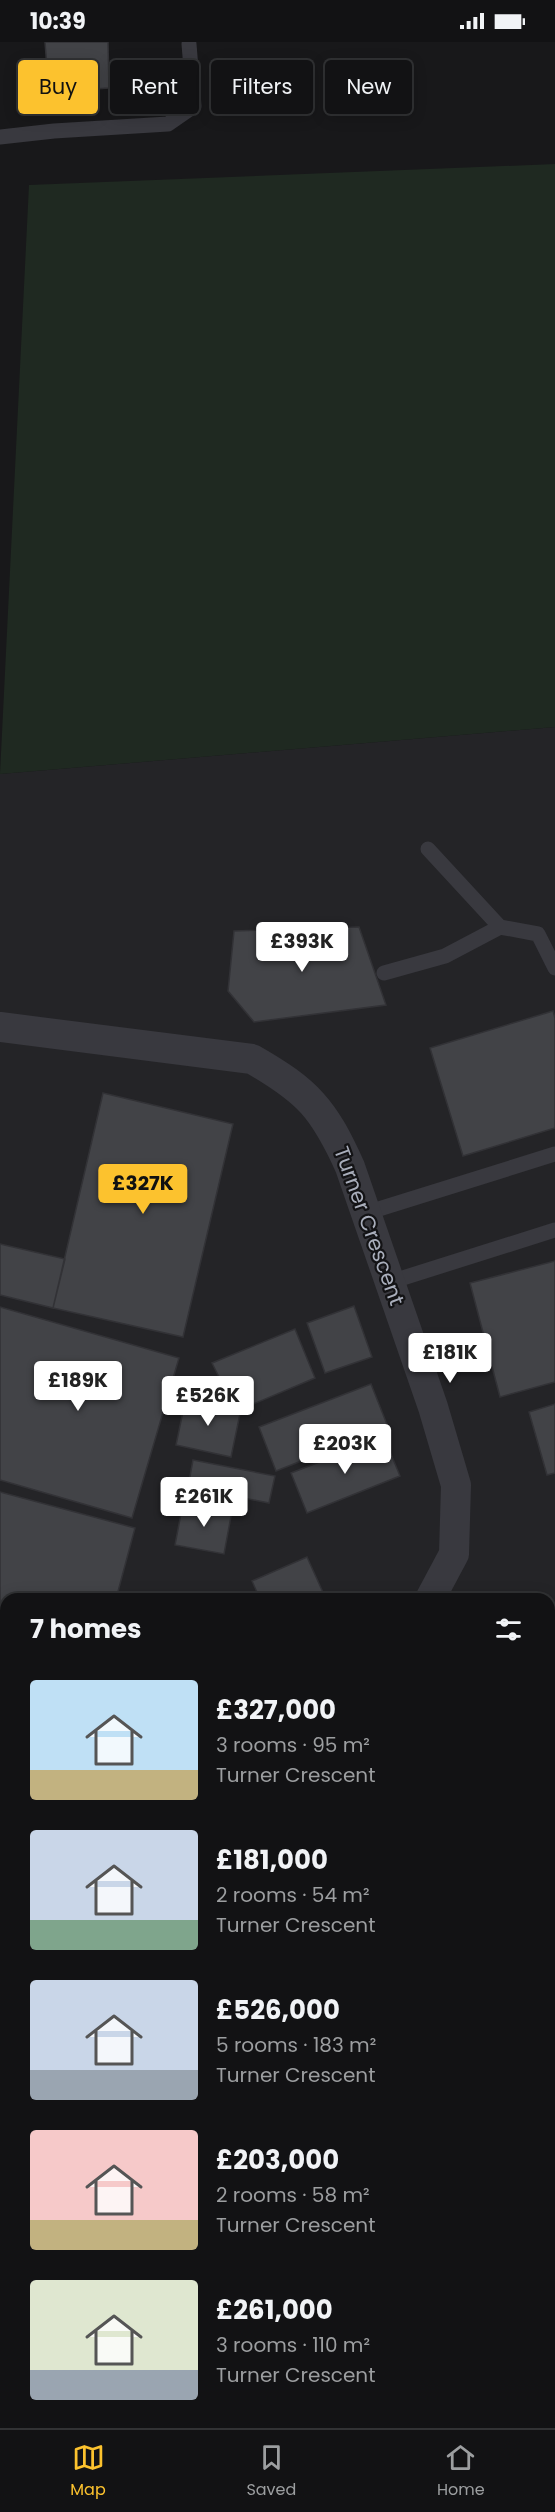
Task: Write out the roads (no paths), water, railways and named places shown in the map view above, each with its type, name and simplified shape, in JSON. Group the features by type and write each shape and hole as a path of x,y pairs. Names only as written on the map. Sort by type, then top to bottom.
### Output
{"street":[{"name":"Turner Crescent","path":"0,1026 252,1059 287,1079 313,1102 335,1132 350,1167 433,1407 456,1485 454,1554 433,1593"}],"lane":[{"path":"0,137 54,131 168,124 194,106 189,44"},
{"path":"428,849 500,927 538,934 555,968"},
{"path":"384,973 445,956 500,927"},
{"path":"366,1213 555,1154"},
{"path":"390,1282 555,1230"}]}
